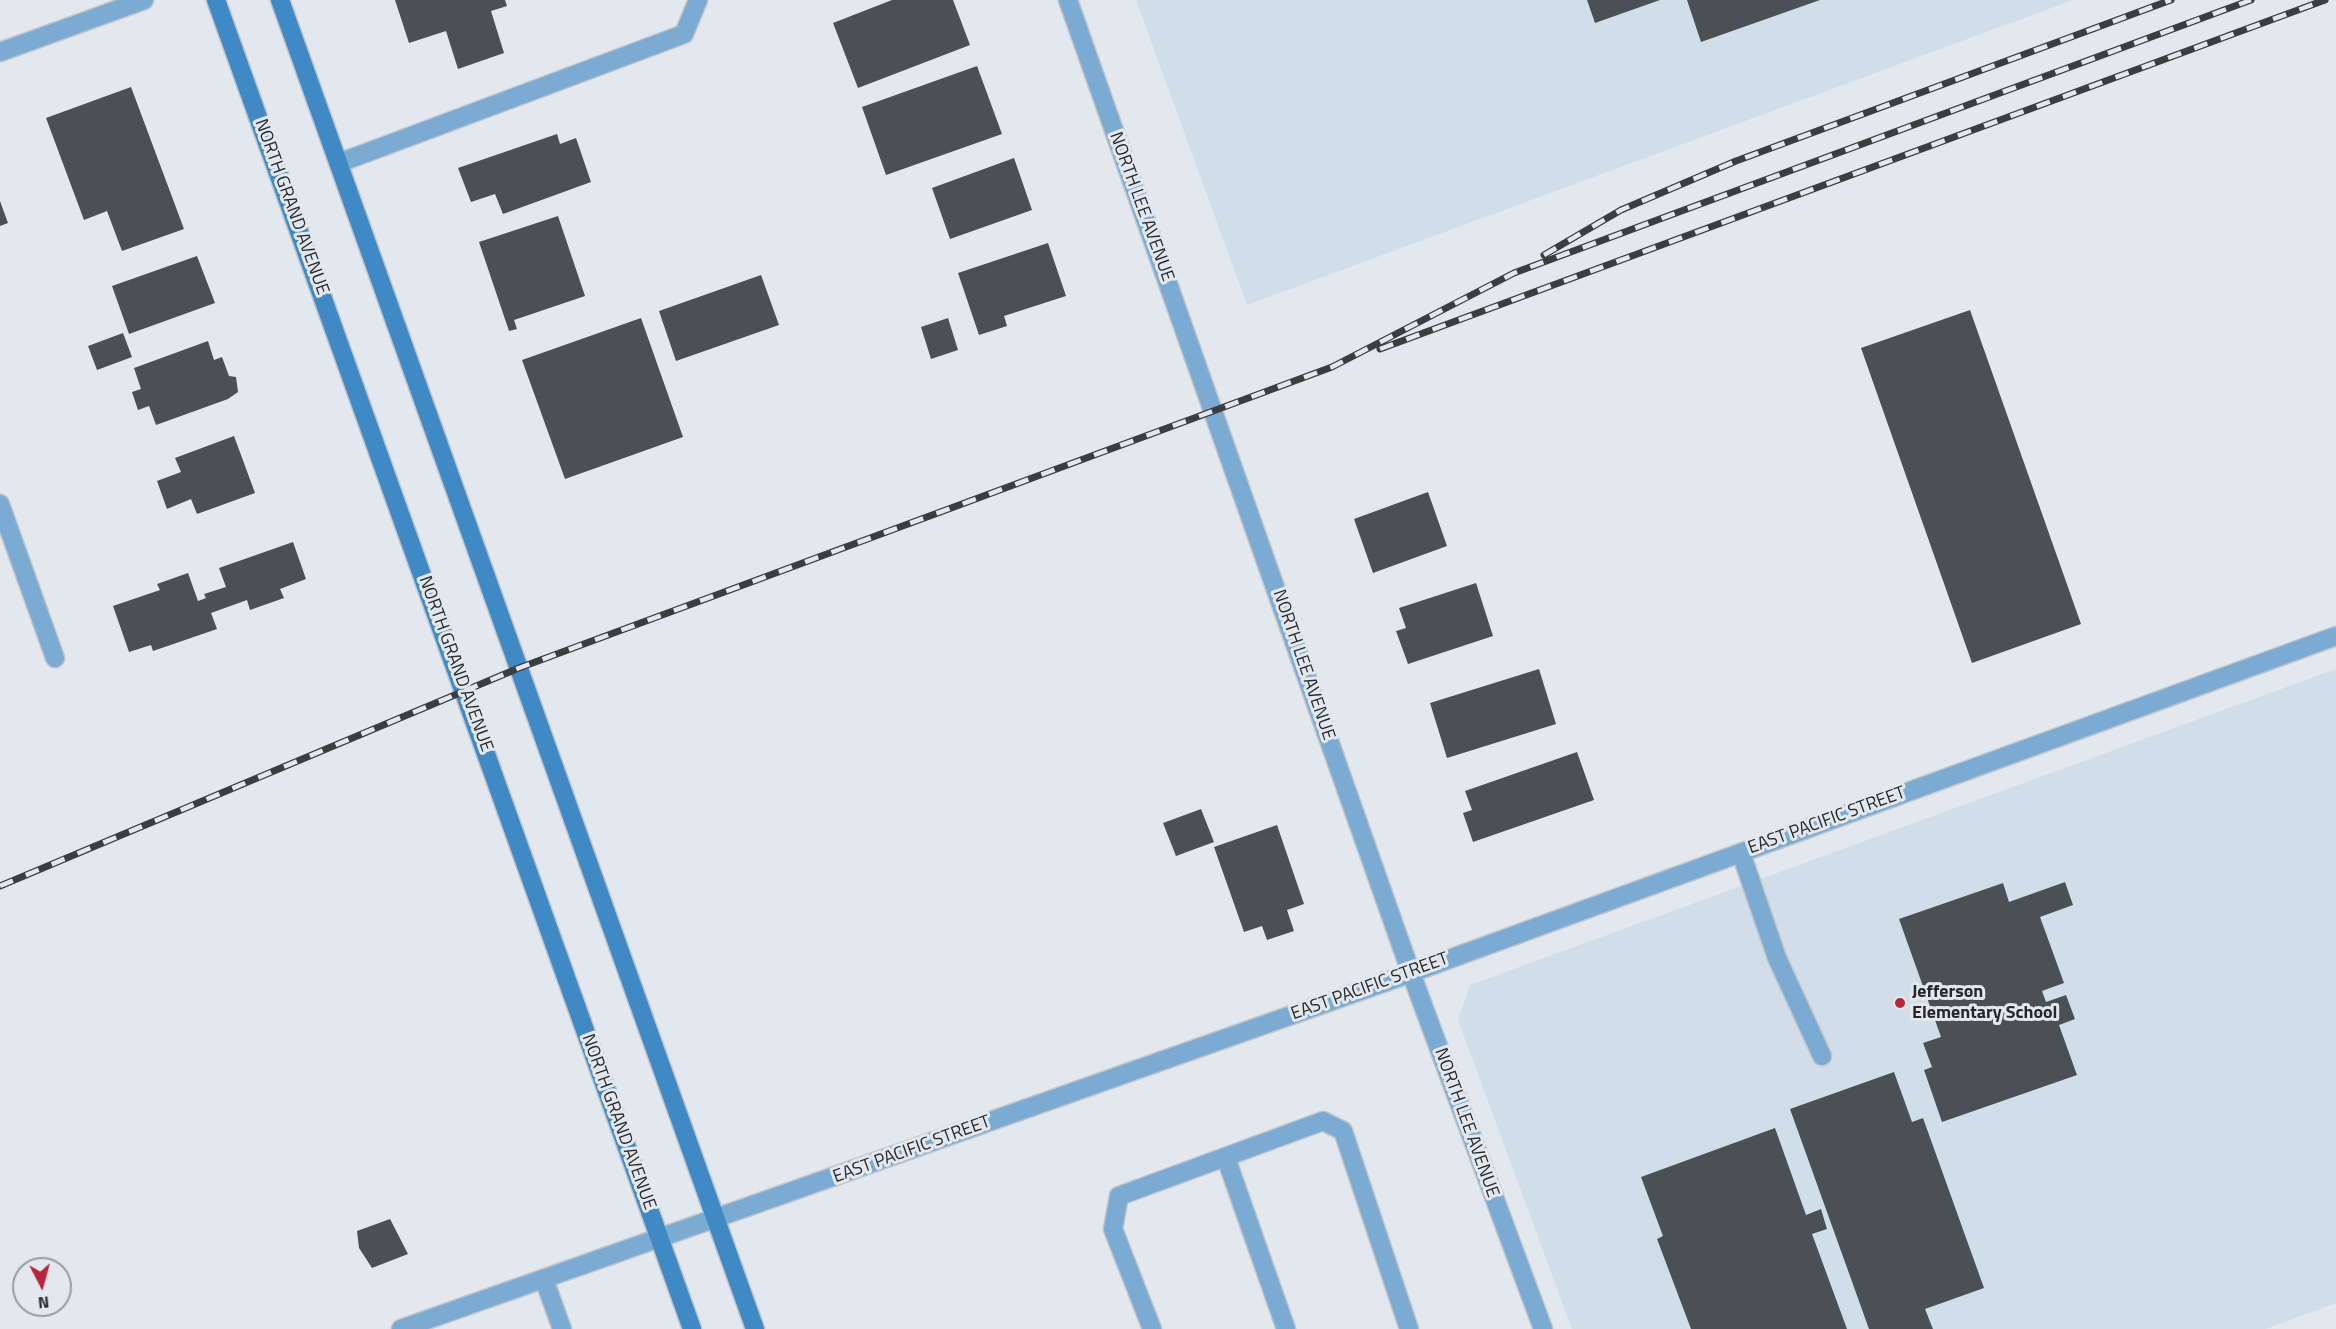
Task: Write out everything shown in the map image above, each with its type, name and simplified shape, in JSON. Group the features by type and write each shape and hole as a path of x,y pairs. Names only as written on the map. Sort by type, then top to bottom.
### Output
{"main road":[{"name":"NORTH GRAND AVENUE","path":"216,0 692,1329"},
{"path":"280,0 714,1220 755,1329"}],"street":[{"path":"0,52 144,0"},
{"path":"339,163 684,34 698,0"},
{"name":"NORTH LEE AVENUE","path":"1068,0 1411,973 1543,1329"},
{"path":"0,504 55,658"},
{"name":"EAST PACIFIC STREET","path":"401,1329 1411,973 2336,636"},
{"path":"1741,853 1777,958 1822,1056"},
{"path":"1152,1329 1113,1229 1119,1196 1323,1121 1343,1131 1409,1329"},
{"path":"1226,1158 1286,1329"},
{"path":"544,1279 562,1329"}],"shaded area":[{"path":"1136,0 2073,0 1247,305"},
{"name":"Jefferson Elementary School","path":"2336,669 2336,1303 2266,1329 1572,1329 1458,1020 1470,985"}],"building":[{"path":"395,0 505,0 507,6 491,11 504,53 458,69 446,31 409,43"},
{"path":"892,0 953,0 970,45 858,88 833,23"},
{"path":"1587,0 1660,0 1595,23"},
{"path":"1687,0 1820,0 1701,42"},
{"path":"977,66 1002,134 886,175 862,107"},
{"path":"131,87 184,229 122,251 107,211 84,220 46,118"},
{"path":"557,134 560,144 576,138 591,182 503,214 495,194 471,202 458,168"},
{"path":"1014,158 1032,210 950,239 932,188"},
{"path":"0,201 8,223 0,226"},
{"path":"558,216 585,296 514,320 517,329 509,331 479,242"},
{"path":"1048,243 1066,296 1004,316 1007,326 979,335 958,273"},
{"path":"197,256 215,303 129,334 112,286"},
{"path":"761,275 779,325 676,361 659,311"},
{"path":"1970,310 2081,624 1972,663 1861,348"},
{"path":"641,318 683,437 565,479 522,360"},
{"path":"948,318 958,350 931,359 921,327"},
{"path":"123,333 132,357 97,370 88,346"},
{"path":"208,341 214,360 222,357 229,376 236,377 238,392 228,399 156,425 149,406 138,410 132,392 141,389 134,368"},
{"path":"234,436 255,493 197,514 191,499 167,509 157,481 181,472 175,458"},
{"path":"1428,492 1447,546 1373,573 1354,519"},
{"path":"293,542 306,579 280,589 284,598 250,610 247,600 211,613 217,629 153,651 151,645 129,652 113,606 160,590 157,584 188,573 198,601 206,598 204,594 226,587 219,568"},
{"path":"1476,583 1493,636 1408,664 1396,631 1406,628 1399,608"},
{"path":"1539,669 1556,724 1447,758 1430,703"},
{"path":"1577,752 1594,800 1473,842 1463,813 1472,810 1465,791"},
{"path":"1201,809 1214,842 1176,856 1163,823"},
{"path":"1277,825 1304,904 1287,910 1294,931 1267,940 1262,926 1244,932 1214,847"},
{"path":"2065,882 2073,905 2040,917 2064,983 2042,991 2046,1002 2066,995 2075,1019 2059,1025 2077,1075 1942,1122 1924,1070 1932,1067 1923,1043 1941,1037 1899,919 2003,883 2009,902"},
{"path":"1894,1072 1912,1122 1923,1118 1984,1288 1925,1309 1933,1329 1869,1329 1790,1109"},
{"path":"1775,1128 1806,1215 1821,1209 1827,1229 1812,1234 1847,1329 1691,1329 1657,1239 1663,1236 1641,1177"},
{"path":"390,1219 408,1254 372,1268 359,1248 357,1231"}],"railway":[{"path":"1544,255 1621,210 1736,161 2171,0"},
{"path":"0,886 519,668 1332,367 1514,273 2251,0"},
{"path":"1380,349 2325,0"}],"place":[{"name":"Jefferson Elementary School","path":"1900,1003"}]}
